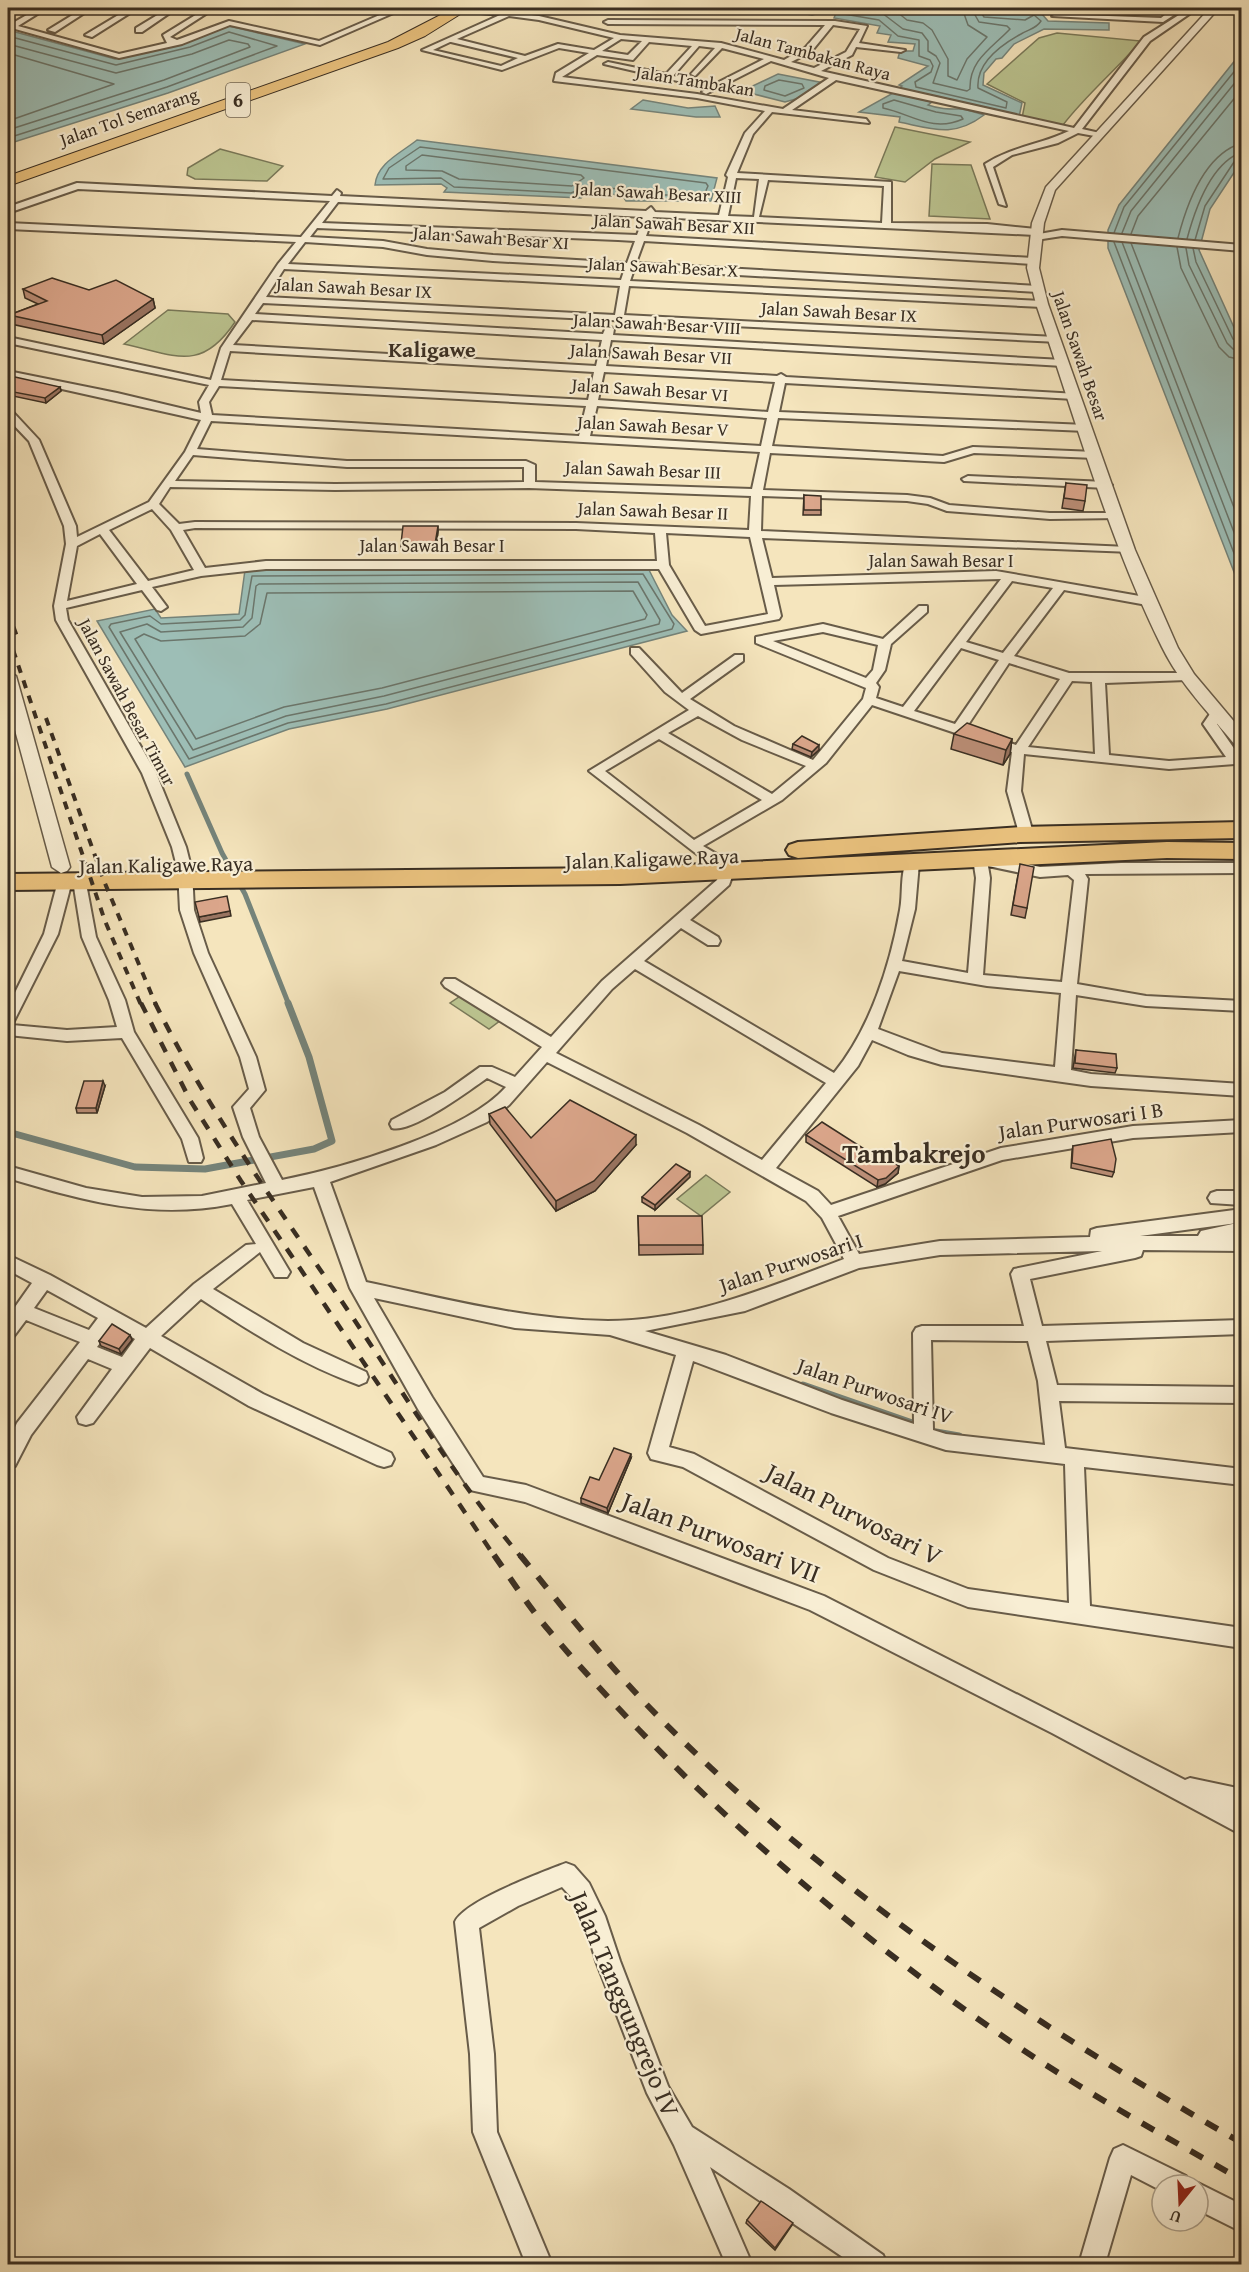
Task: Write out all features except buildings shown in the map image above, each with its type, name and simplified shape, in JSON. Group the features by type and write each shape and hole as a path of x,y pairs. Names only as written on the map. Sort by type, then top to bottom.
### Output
{"highway":[{"name":"Jalan Tol Semarang","path":"8,172 380,42 419,24 446,8"},
{"name":"Jalan Tol Semarang","path":"8,181 393,45 429,29 463,8"},
{"name":"Jalan Kaligawe Raya","path":"76,881 198,872 248,871 620,876 904,840 1026,833 1242,830"},
{"name":"Jalan Kaligawe Raya","path":"721,865 981,860 1167,850 1242,851"},
{"path":"8,867 76,881"},
{"name":"Jalan Kaligawe Raya","path":"76,881 198,872"},
{"path":"8,882 76,881"}],"street":[{"path":"10,26 43,8"},
{"path":"52,30 88,8"},
{"path":"89,35 134,8"},
{"path":"139,30 169,8 184,10"},
{"path":"10,26 113,55 172,44 229,23 320,43 401,8"},
{"path":"587,8 604,9 594,32"},
{"path":"1166,9 1211,11"},
{"path":"172,44 166,37 207,10"},
{"path":"194,11 207,10"},
{"path":"1056,16 1162,20 1168,19 1177,10"},
{"path":"1003,204 988,166 1009,153 1055,141 1076,131 1147,39 1190,10"},
{"name":"Jalan Tambakan Raya","path":"484,11 508,12 620,37 705,41 835,77 1097,135"},
{"name":"Jalan Sawah Besar","path":"1211,11 1050,189 1037,231 1033,261 1042,304 1147,601 1187,676 1242,742"},
{"path":"508,12 426,50 502,68 558,46 593,55 631,57"},
{"path":"717,26 725,14"},
{"path":"608,22 717,26 829,25 835,23 864,28 849,53 815,71"},
{"path":"606,85 624,68 654,22"},
{"path":"785,62 808,50 829,25"},
{"path":"593,55 620,37"},
{"path":"451,40 526,58"},
{"path":"668,77 705,41"},
{"path":"695,74 721,45"},
{"path":"855,45 901,50"},
{"name":"Jalan Tambakan","path":"593,55 559,75 557,79 697,96 770,110"},
{"path":"697,96 771,58"},
{"name":"Jalan Tambakan","path":"598,62 716,87"},
{"path":"784,112 835,77"},
{"path":"770,110 866,121"},
{"name":"Jalan Tambakan","path":"724,215 730,175 734,165 750,131 770,110"},
{"path":"734,165 803,171"},
{"path":"730,175 888,184 887,224"},
{"path":"758,215 764,177"},
{"name":"Jalan Sawah Besar XIII","path":"8,210 68,187 318,196 1037,231 1242,248"},
{"path":"72,544 153,504 190,452 207,418 204,402 214,387 213,383 226,348 249,318 281,266 335,198"},
{"path":"584,439 607,337 651,212"},
{"name":"Jalan Sawah Besar XIII","path":"724,215 758,215 887,224"},
{"name":"Jalan Sawah Besar XII","path":"313,225 643,238 1033,261"},
{"name":"Jalan Sawah Besar XI","path":"8,226 383,244 493,258 1038,289"},
{"name":"Jalan Sawah Besar X","path":"281,266 626,281 1042,304"},
{"name":"Jalan Sawah Besar IX","path":"261,300 1056,340"},
{"name":"Jalan Sawah Besar VIII","path":"249,318 1063,363"},
{"name":"Jalan Sawah Besar VI","path":"8,340 213,383 773,415 1086,428"},
{"name":"Jalan Sawah Besar VII","path":"226,348 781,377 973,392 1074,396"},
{"name":"Jalan Sawah Besar V","path":"8,374 117,396 207,418 944,459 973,450 1095,454"},
{"path":"660,529 663,565 701,630 775,616 755,533 757,491 781,377"},
{"name":"Jalan Sawah Besar Timur","path":"8,413 34,440 69,526 72,544 60,606 62,620 149,773 198,872 187,910 201,953 248,1057 257,1090 241,1107 268,1171 271,1187"},
{"path":"190,452 346,464 526,464 530,465 529,484"},
{"path":"968,479 1106,485"},
{"name":"Jalan Sawah Besar III","path":"167,484 335,487 529,484 757,491 907,498 930,501 947,508 1050,516 1116,516"},
{"path":"153,504 176,528 201,572"},
{"name":"Jalan Sawah Besar II","path":"176,528 195,525 660,529 1128,550"},
{"path":"102,529 161,607"},
{"name":"Jalan Sawah Besar I","path":"60,606 201,572 266,565 663,565"},
{"name":"Jalan Sawah Besar I","path":"768,582 996,575 1147,601"},
{"path":"906,712 1009,577"},
{"path":"958,730 1006,658 1061,586"},
{"path":"869,683 879,670 885,643 923,609"},
{"path":"693,846 773,800 815,765 869,700 873,687 869,683 792,656 760,640 823,628 885,643"},
{"path":"958,643 1068,677 1098,679 1187,676"},
{"path":"634,651 682,699 698,710 779,752 815,765"},
{"path":"682,699 739,658"},
{"path":"8,676 76,881 89,937 117,1000 126,1032 190,1138 195,1158"},
{"path":"1026,833 1014,791 1014,768 1019,750 1068,677"},
{"path":"1098,679 1102,758"},
{"path":"869,700 1019,750 1169,765 1234,760 1210,724 1217,714"},
{"path":"8,1172 86,1195 142,1204 202,1203 237,1198 271,1187 320,1179 430,1140 481,1118 518,1085 607,986 724,882 721,865 596,771 698,710"},
{"path":"660,734 773,800"},
{"path":"975,979 983,878 981,860 1040,872 1121,868 1242,868"},
{"path":"765,1169 803,1125 834,1081 852,1062 869,1032 894,965 908,909 912,862"},
{"path":"1063,1074 1068,988 1081,879 1072,871"},
{"path":"8,1021 76,881"},
{"path":"679,920 713,941"},
{"path":"633,961 834,1081"},
{"path":"894,965 975,979 1068,988 1146,1001 1242,1006"},
{"path":"450,983 549,1050 812,1196 828,1212 855,1262"},
{"path":"8,1030 62,1036 98,1036 126,1032"},
{"path":"869,1032 914,1051 942,1059 1063,1074 1091,1080 1242,1090"},
{"path":"398,1124 451,1096 486,1071 518,1085"},
{"name":"Jalan Purwosari I B","path":"828,1212 1001,1154 1133,1132 1242,1126"},
{"name":"Jalan Purwosari VII","path":"320,1179 359,1288 425,1403 477,1484 526,1494 817,1603 1174,1786 1242,1824"},
{"path":"237,1198 281,1272"},
{"path":"1217,1198 1242,1198"},
{"path":"1014,1245 1242,1216"},
{"path":"1080,1616 1060,1453 1050,1393 1020,1274 1242,1229"},
{"name":"Jalan Purwosari I","path":"359,1288 515,1321 609,1328 663,1322 745,1304 855,1262 940,1248 1176,1242 1242,1244"},
{"path":"86,1417 147,1338 200,1289 252,1250"},
{"path":"8,1262 110,1316 256,1400 384,1459"},
{"path":"8,1331 44,1280"},
{"path":"200,1289 258,1328 311,1359 359,1377"},
{"path":"21,1310 125,1366"},
{"path":"8,1460 24,1429 110,1316"},
{"path":"924,1428 922,1333 1036,1334 1242,1327"},
{"name":"Jalan Purwosari IV","path":"609,1328 924,1428 946,1442 1060,1453 1242,1477"},
{"name":"Jalan Purwosari V","path":"686,1351 658,1453 687,1460 880,1564 968,1598 1242,1638"},
{"path":"1050,1393 1242,1395"},
{"path":"1174,1786 1242,1800"},
{"name":"Jalan Tanggungrejo IV","path":"539,2265 485,2132 482,2054 467,1922 510,1898 563,1874 570,1877 597,1924 608,1961 658,2093 683,2136 739,2265"},
{"path":"683,2136 780,2198 874,2265"},
{"path":"1092,2265 1123,2158 1153,2173"},
{"path":"1210,2202 1242,2219"}],"green space":[{"path":"1057,33 1141,41 1063,125 1022,118 1025,103 987,84 1039,38"},
{"path":"895,127 970,142 935,159 905,182 875,177"},
{"path":"220,149 283,166 267,181 195,179 187,175 188,168"},
{"path":"932,164 971,165 990,219 929,216"},
{"path":"168,310 228,314 235,322 223,338 198,354 173,355 124,344"},
{"path":"462,995 501,1020 489,1029 450,1003"},
{"path":"706,1175 730,1192 701,1216 677,1199"}],"water":[{"path":"800,8 985,8 983,10 1025,14 1029,9 1042,9 1041,13 1048,21 1109,23 1109,30 1044,29 1014,44 1002,58 996,59 984,73 983,85 1022,103 1019,117 898,89 902,86 899,85 928,66 898,58 900,51 913,51 915,44 888,42 891,35 877,33 880,26 834,18 836,13 829,9 812,15 801,13"},
{"path":"229,26 305,44 168,93 8,144 8,30 115,59 188,41"},
{"path":"1241,53 1241,162 1210,209 1199,250 1241,343 1241,590 1108,248 1108,230 1119,205"},
{"path":"778,74 824,83 803,97 785,102 742,91"},
{"path":"893,93 932,102 928,105 936,107 965,110 984,115 963,127 943,130 899,122 900,117 859,112"},
{"path":"643,100 688,108 715,106 720,117 696,117 631,109"},
{"path":"417,140 717,178 711,201 626,201 622,195 586,193 581,198 444,192 447,188 441,184 375,185 385,165"},
{"path":"648,568 672,615 687,631 387,709 289,729 185,767 97,621 155,609 161,618 239,614 245,570"}],"waterway":[{"path":"187,774 222,853 245,894 289,1005"},
{"path":"8,1132 135,1167 205,1169 314,1149 332,1141 309,1057 288,1003"},
{"path":"803,1385 921,1426"},
{"path":"936,1432 959,1436"}],"tunnel":[{"path":"447,8 484,11"}],"railway":[{"path":"8,612 19,642"},
{"path":"8,635 105,921 141,1005"},
{"path":"46,718 104,881 156,1005"},
{"path":"141,1003 190,1100 241,1181 495,1557"},
{"path":"156,1005 199,1084 248,1162 454,1469 521,1557"},
{"path":"494,1555 546,1627 652,1744 767,1853 827,1904 952,2001 1017,2046 1100,2099 1242,2180"},
{"path":"520,1555 598,1651 648,1706 714,1771 783,1832 855,1890 1005,1998 1083,2048 1242,2143"}],"district":[{"name":"Kaligawe","path":"432,349"},
{"name":"Tambakrejo","path":"914,1154"}]}
